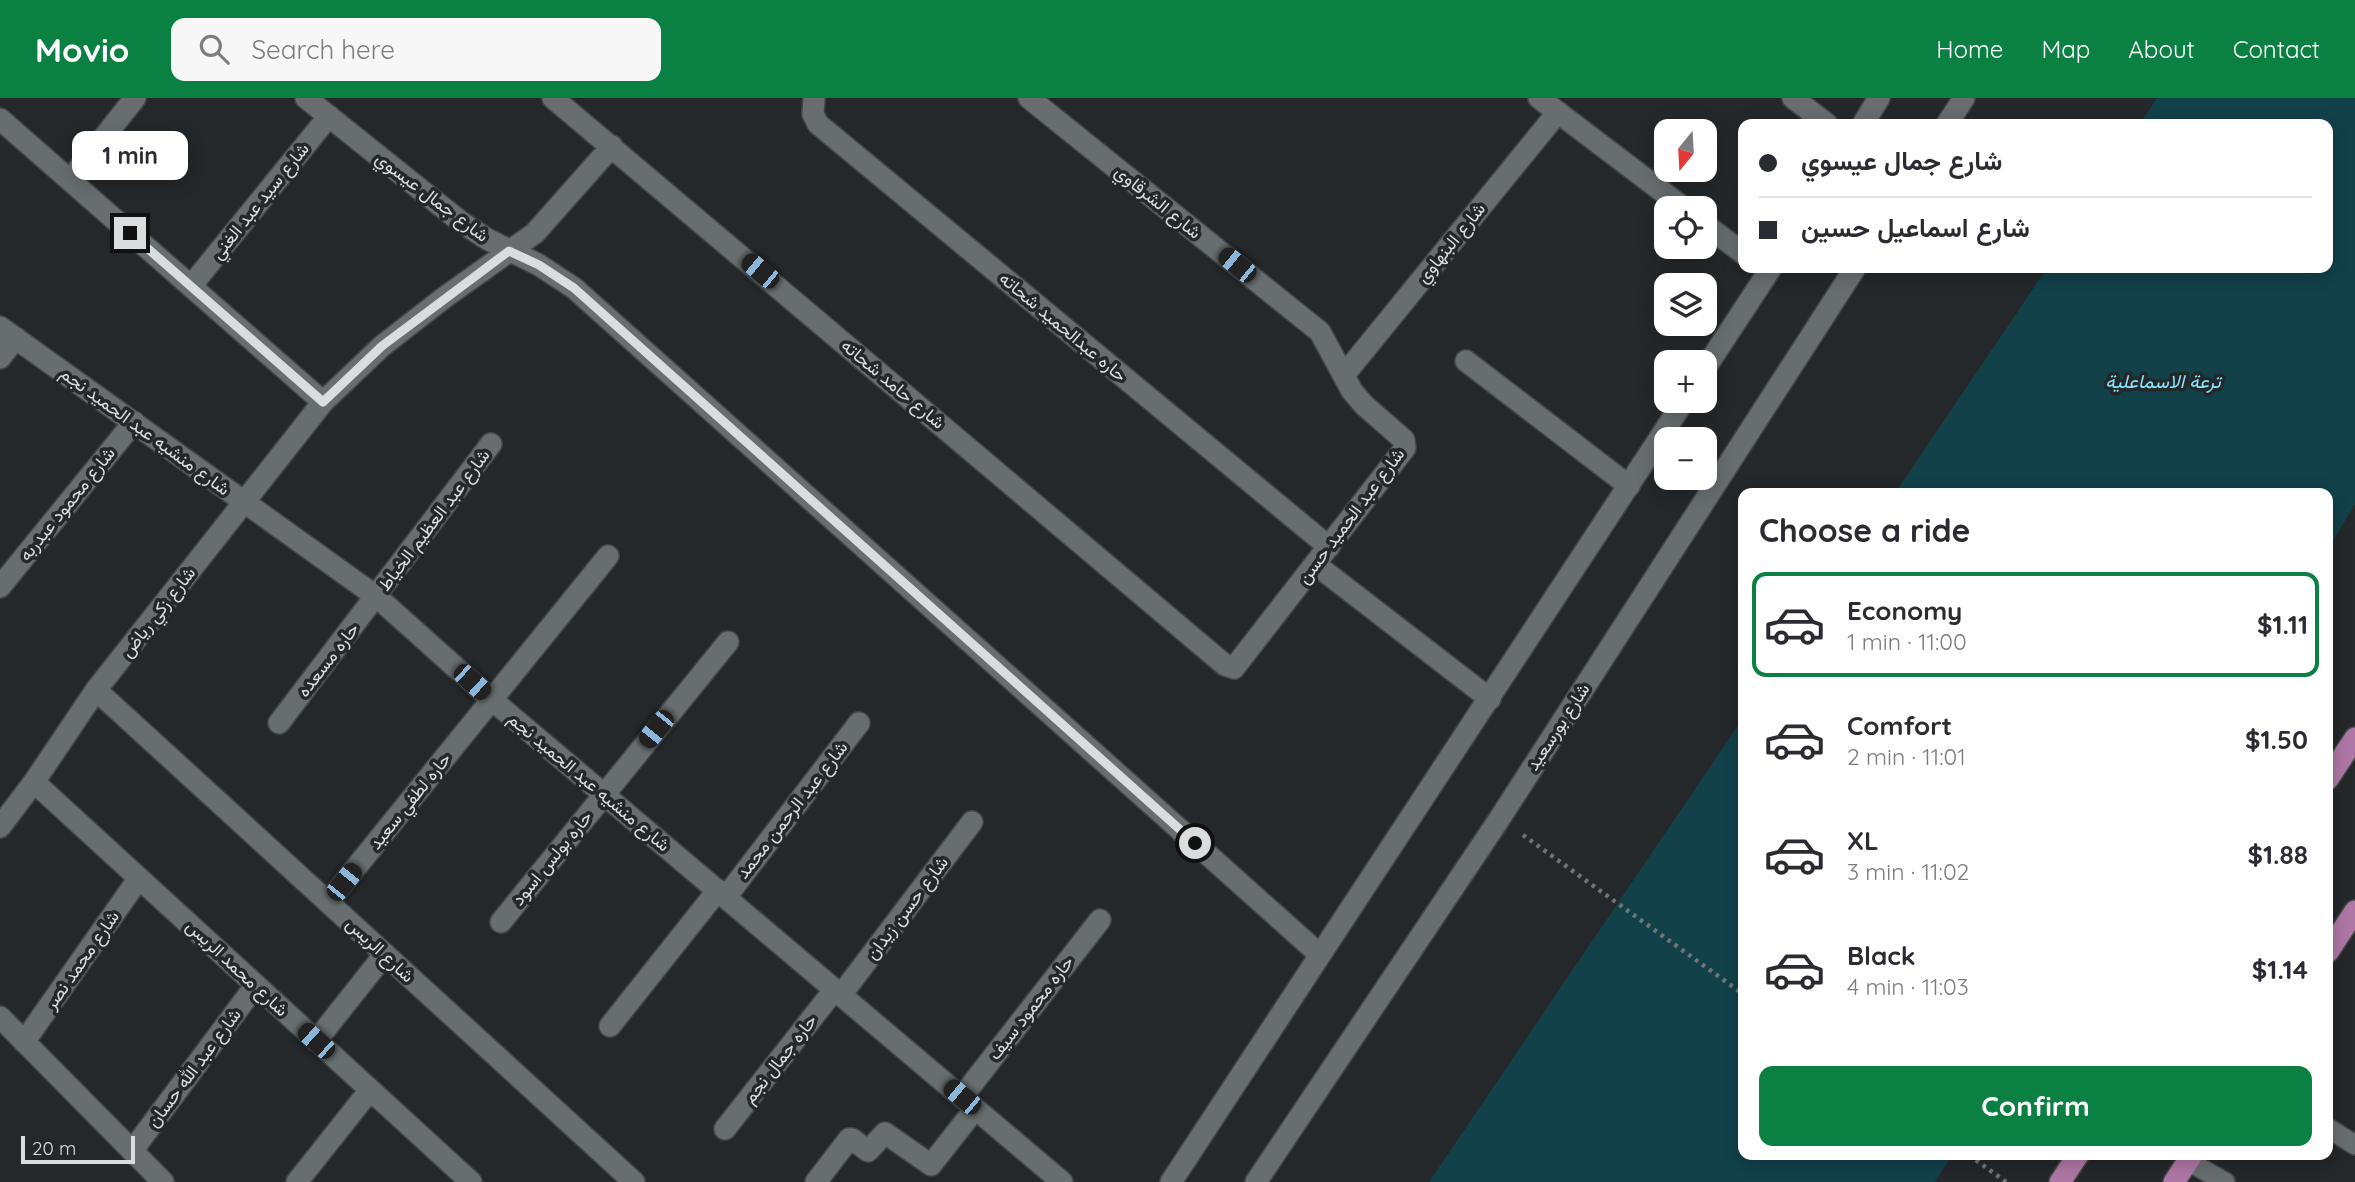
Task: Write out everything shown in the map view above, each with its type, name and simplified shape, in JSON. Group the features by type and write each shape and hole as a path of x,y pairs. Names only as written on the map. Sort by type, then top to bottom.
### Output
{"main road":[{"path":"2333,771 2355,738"},
{"path":"2333,944 2355,911"},
{"path":"2060,1182 2075,1160"},
{"path":"2174,1182 2189,1160"}],"street":[{"path":"69,180 135,98"},
{"name":"شارع جمال عيسوي","path":"306,98 461,222 509,251 539,265 574,288 1320,954"},
{"name":"شارع حامد شحاته","path":"553,98 1224,665 1234,668"},
{"name":"حاره عبدالحميد شحاته","path":"814,98 813,114 818,124 1328,547"},
{"name":"شارع الشرقاوي","path":"1029,98 1320,332"},
{"path":"1539,98 1668,196"},
{"path":"1793,98 1820,119"},
{"path":"1866,119 1879,98"},
{"path":"1950,119 1964,98"},
{"name":"شارع البنهاوي","path":"1343,374 1558,112"},
{"name":"شارع سيد عبد الغني","path":"191,286 329,116"},
{"path":"0,119 323,402"},
{"name":"شارع زكي رياض","path":"0,827 96,690 323,402 382,346 535,233 612,146"},
{"path":"1717,234 1738,249"},
{"path":"1716,350 1765,273"},
{"name":"شارع بورسعيد","path":"1256,1182 1500,818 1851,273"},
{"name":"شارع عبد الحميد حسن","path":"1234,668 1405,444 1404,440 1352,391 1320,332"},
{"path":"0,358 8,333"},
{"name":"شارع منشيه عبد الحميد نجم","path":"8,333 377,597 491,699 1062,1182"},
{"path":"1466,361 1629,486"},
{"path":"1171,1182 1676,413"},
{"name":"شارع محمود عبدربه","path":"0,587 134,422"},
{"name":"شارع عبد العظيم الخياط","path":"377,597 491,444"},
{"name":"حاره لطفي سعيد","path":"328,902 608,556"},
{"path":"1315,564 1490,699"},
{"name":"حاره مسعده","path":"279,723 377,597"},
{"name":"حاره بولس اسود","path":"501,922 728,642"},
{"name":"شارع الريس","path":"96,690 634,1182"},
{"name":"شارع عبد الرحمن محمد","path":"610,1026 722,894 859,723"},
{"name":"شارع محمد الريس","path":"34,782 471,1182"},
{"name":"شارع حسن زيدان","path":"838,992 972,822"},
{"name":"شارع محمد نصر","path":"24,1042 139,878"},
{"name":"حاره محمود سيف","path":"816,1182 849,1139 869,1151 885,1133 931,1165 969,1103 1100,920"},
{"path":"316,1041 385,954"},
{"name":"شارع عبد الله حسان","path":"132,1151 256,985"},
{"name":"حاره جمال نجم","path":"725,1129 838,992"},
{"path":"0,1017 163,1182"},
{"path":"297,1182 370,1090"}],"lane":[{"path":"2333,1131 2355,1145"},
{"path":"2193,1160 2225,1182"}],"path":[{"path":"1500,818 1738,990"},
{"path":"1976,1160 2006,1182"}],"water":[{"name":"ترعة الاسماعلية","path":"2157,98 2355,98 2355,504 2333,541 2333,488 1898,488 2044,273 2333,273 2333,119 2143,119"},
{"path":"1738,725 1738,1160 1949,1160 1935,1182 1429,1182"}],"route":[{"path":"130,233 323,402 382,346 509,251 539,265 574,288 1195,843"}]}
